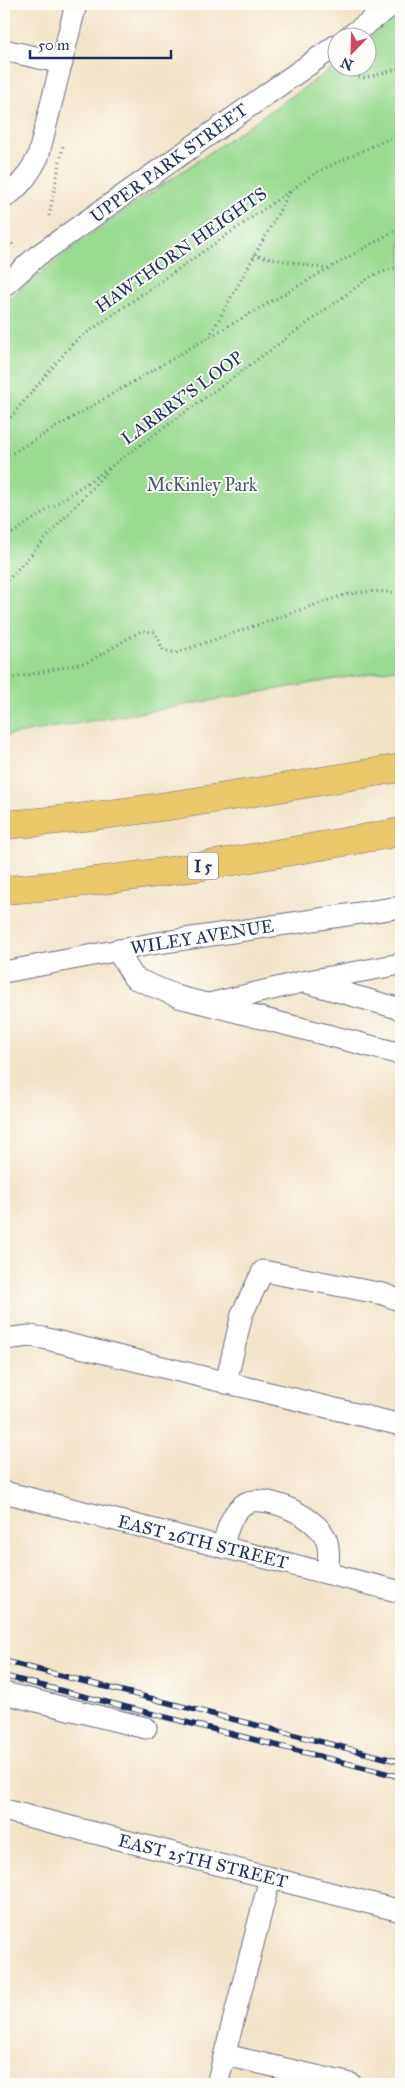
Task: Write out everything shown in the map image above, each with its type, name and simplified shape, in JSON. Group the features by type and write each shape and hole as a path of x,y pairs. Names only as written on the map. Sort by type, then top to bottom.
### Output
{"highway":[{"path":"4,825 44,822 198,801 401,768"},
{"name":"I 5","path":"4,890 82,884 232,862 401,832"}],"street":[{"path":"9,194 28,176 38,157 76,4"},
{"path":"361,28 394,4"},
{"path":"4,50 62,63"},
{"name":"UPPER PARK STREET","path":"4,286 37,256 328,51"},
{"name":"WILEY AVENUE","path":"4,972 151,944 401,907"},
{"path":"117,950 134,978 179,997 401,1054"},
{"path":"206,1004 302,982 401,964"},
{"path":"302,982 401,1009"},
{"path":"226,1383 242,1314 263,1271 383,1294 401,1301"},
{"path":"4,1339 30,1336 43,1338 401,1425"},
{"name":"EAST 26TH STREET","path":"4,1492 401,1592"},
{"path":"222,1547 234,1514 246,1503 261,1500 297,1511 315,1525 327,1541 328,1574"},
{"path":"4,1693 146,1728"},
{"name":"EAST 25TH STREET","path":"4,1810 401,1911"},
{"path":"217,2084 270,1878"},
{"path":"224,2056 280,2076 351,2084"}],"path":[{"path":"378,74 401,68"},
{"name":"HAWTHORN HEIGHTS","path":"4,425 74,342 317,172 401,133"},
{"path":"49,216 63,146"},
{"path":"208,337 290,191"},
{"path":"4,458 208,337 401,227"},
{"path":"4,238 15,248"},
{"path":"254,255 327,269"},
{"name":"LARRRY'S LOOP","path":"4,584 113,465 373,275 401,266"},
{"path":"4,539 113,465"},
{"path":"4,680 88,662 141,631 155,632 163,650 176,653 341,596 357,592 401,594"}],"green space":[{"name":"McKinley Park","path":"401,11 401,668 4,736 4,302 81,241 328,71 328,78 378,78 378,31"}],"railway":[{"path":"4,1661 401,1762"},
{"path":"4,1676 401,1777"}]}
